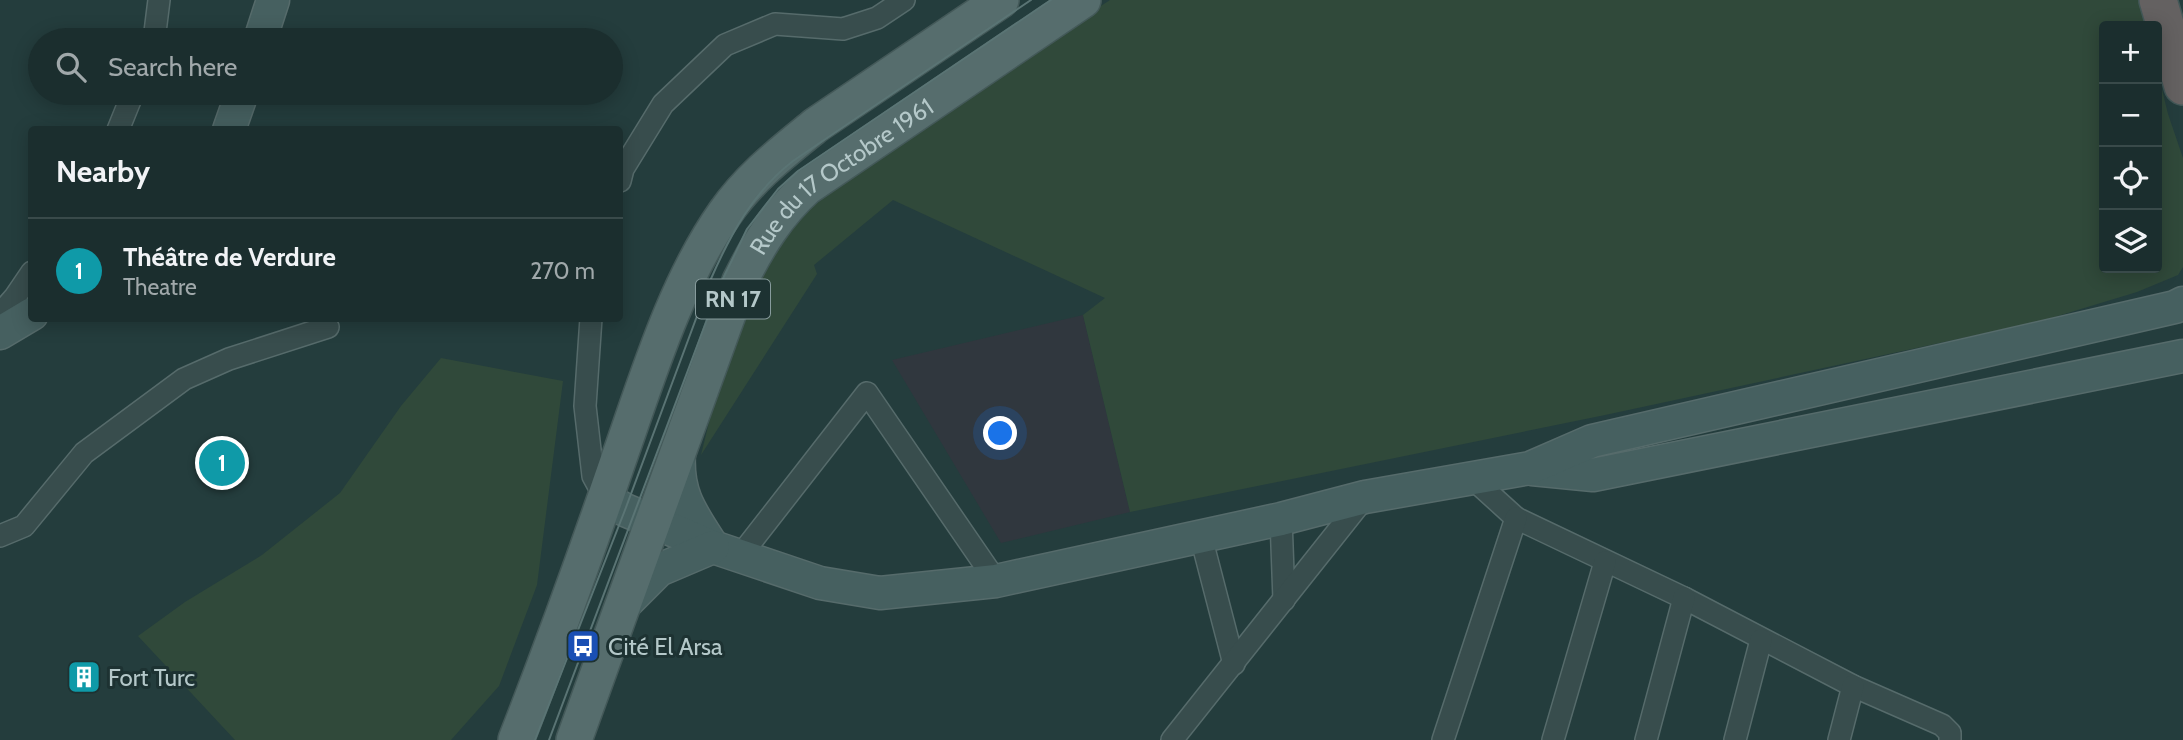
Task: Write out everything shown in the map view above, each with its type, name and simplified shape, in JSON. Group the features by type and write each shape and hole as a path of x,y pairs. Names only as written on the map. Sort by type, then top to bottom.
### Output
{"highway":[{"path":"2158,0 2183,86"}],"main road":[{"path":"264,28 273,0"},
{"name":"Rue du 17 Octobre 1961","path":"516,740 650,371 689,276 708,239 745,187 816,125 1000,0"},
{"name":"Rue du 17 Octobre 1961","path":"573,740 740,282 756,249 787,205 824,175 1083,0"},
{"path":"230,126 238,105"},
{"path":"606,498 653,523 727,552 820,583 880,593 996,581 1282,519 1365,497 1531,468 1592,441 2180,307"},
{"path":"0,333 28,316"},
{"path":"1531,468 1593,475 2183,356"},
{"path":"679,452 677,474 688,508 727,552"},
{"path":"624,605 659,570 727,552"}],"street":[{"path":"156,28 159,0"},
{"path":"623,169 663,104 724,45 775,24 843,29 877,18 904,0"},
{"path":"120,126 128,105"},
{"path":"0,314 28,278"},
{"path":"591,322 585,405 593,476 606,498"},
{"path":"0,537 24,526 84,453 184,379 229,359 328,327"},
{"path":"727,552 867,393 996,581"},
{"path":"1472,478 1516,517 1684,598 1853,686 1942,725 1950,733 1950,740"},
{"path":"1172,740 1365,497"},
{"path":"1443,740 1516,517"},
{"path":"1282,519 1284,600"},
{"path":"1201,537 1234,664"},
{"path":"1553,740 1605,562"},
{"path":"1646,740 1684,598"},
{"path":"1735,740 1761,640"},
{"path":"1839,740 1853,686"}],"shaded area":[{"path":"1083,315 1130,512 1001,543 892,360"}],"green space":[{"path":"1110,0 2140,0 2145,21 2099,21 2099,273 2162,273 2162,89 2183,158 2183,267 2178,275 2137,292 2038,322 1605,415 1130,512 1083,315 1105,298 893,200 814,265 817,274 701,455 731,332 776,239 830,192 980,85"},
{"path":"441,358 563,381 537,585 499,686 451,740 235,740 138,636 185,602 262,555 340,493 401,406"}],"tram line":[{"path":"535,740 625,510 710,281 726,247 754,200 793,161 1031,0"},
{"path":"549,740 720,285 747,229 778,189 798,171 1051,0"}],"place":[{"name":"Théâtre de Verdure","path":"222,463"},
{"name":"Cité El Arsa","path":"583,646"},
{"name":"Fort Turc","path":"84,677"}]}
